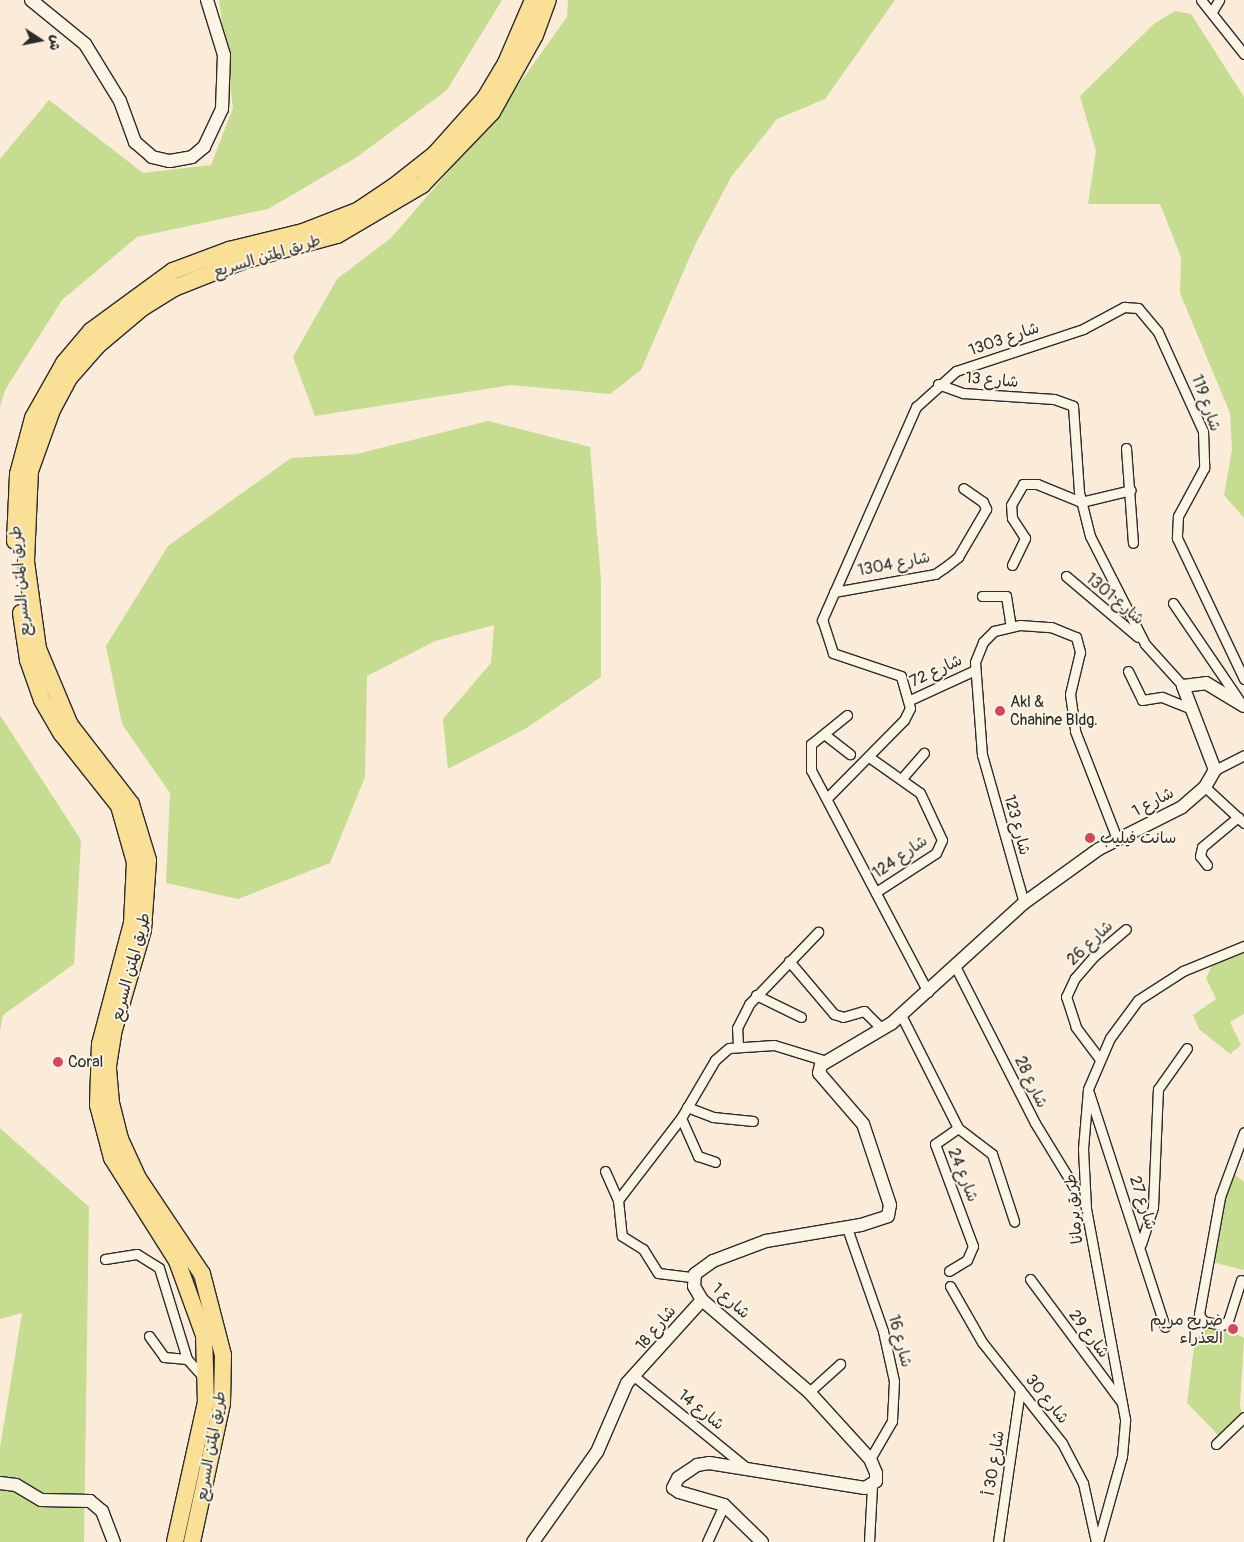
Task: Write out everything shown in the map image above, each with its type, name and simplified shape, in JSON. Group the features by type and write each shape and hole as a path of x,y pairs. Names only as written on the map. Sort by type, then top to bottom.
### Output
{"highway":[{"name":"طريق المتن السريع","path":"175,1542 200,1433 207,1381 205,1342 191,1292 177,1261 112,1158 98,1105 100,1044 132,923 135,862 119,806 52,718 28,660 15,550 18,474 33,418 47,389 91,332 173,271 228,250 303,232 359,210 392,188 435,154 485,98 506,63 533,0"},
{"name":"طريق المتن السريع","path":"192,1542 222,1403 223,1355 202,1274 138,1178 120,1139 111,1103 108,1066 113,1033 143,930 148,860 131,804 70,726 38,649 26,561 30,471 52,410 69,378 103,340 142,308 174,288 245,260 337,235 422,185 492,112 548,0"}],"street":[{"path":"31,0 72,30 89,50 120,101 136,142 152,157 170,161 192,157 204,147 222,109 224,55 207,0"},
{"path":"1202,0 1212,10 1244,54"},
{"path":"1212,10 1219,0"},
{"name":"شارع 119","path":"1083,329 1124,307 1138,308 1158,332 1181,377 1203,430 1205,457 1201,478 1178,516 1177,538 1244,680"},
{"name":"شارع 1303","path":"938,384 956,371 1083,329"},
{"path":"828,797 907,716 910,700 897,672 833,653 828,646 822,620 901,434 916,407 938,384"},
{"name":"شارع 13","path":"938,384 977,395 1070,402 1077,423 1080,502 1100,562 1145,644 1184,686"},
{"path":"1126,448 1131,490 1128,514 1133,542"},
{"path":"1012,565 1025,538 1011,512 1020,487 1030,482 1080,502 1131,490"},
{"name":"شارع 1304","path":"834,592 935,574 958,557 986,509 983,502 963,488"},
{"name":"شارع 1301","path":"1066,576 1145,644"},
{"path":"982,596 1006,596 1011,626"},
{"path":"1173,604 1243,705"},
{"path":"975,670 983,642 994,631 1011,626 1062,628 1076,637 1080,652 1070,694 1075,731 1117,839"},
{"name":"شارع 72","path":"910,700 975,670"},
{"name":"شارع 123","path":"975,670 982,755 1024,903"},
{"path":"1128,671 1142,700 1162,697 1191,709"},
{"path":"1243,705 1206,682 1184,686 1215,770 1244,755"},
{"path":"847,715 812,744 809,762 928,992"},
{"path":"824,734 850,754"},
{"path":"903,777 924,753"},
{"name":"شارع 124","path":"869,757 903,777 932,813 941,847 876,892"},
{"name":"شارع 1","path":"870,1459 809,1392 702,1300 694,1278 703,1266 766,1241 847,1228 876,1222 888,1216 890,1205 863,1124 820,1073 826,1061 882,1030 901,1015 1024,903 1117,839 1182,807 1205,787 1215,770"},
{"path":"1205,787 1241,820 1202,847 1200,856 1207,865"},
{"name":"شارع 26","path":"1099,1058 1076,1027 1066,996 1093,957 1126,929"},
{"path":"738,1045 740,1020 756,995 818,932"},
{"name":"طريق برمانا","path":"1097,1542 1122,1456 1124,1406 1086,1208 1083,1149 1088,1090 1099,1058 1138,1000 1183,970 1244,946"},
{"path":"789,961 834,1014 843,1017 864,1011 882,1030"},
{"name":"شارع 28","path":"955,966 1035,1122 1086,1208"},
{"path":"756,995 801,1016"},
{"name":"شارع 24","path":"901,1015 958,1128 934,1144 973,1246 967,1260 949,1271"},
{"path":"618,1200 687,1108 715,1060 738,1045 788,1047 826,1061"},
{"path":"1141,1244 1153,1207 1158,1089 1187,1048"},
{"name":"شارع 27","path":"1088,1090 1141,1244 1165,1327"},
{"path":"687,1108 713,1117 753,1121"},
{"path":"680,1118 698,1156 715,1162"},
{"path":"958,1128 992,1154 1014,1221"},
{"path":"1241,1280 1228,1321 1222,1325 1203,1321 1199,1314 1220,1197 1244,1132"},
{"path":"606,1171 618,1200 622,1236 644,1249 658,1273 694,1278"},
{"name":"شارع 16","path":"847,1228 883,1331 894,1381 892,1421 870,1459"},
{"path":"105,1259 136,1254 159,1268 187,1359 207,1381"},
{"name":"شارع 29","path":"1030,1279 1124,1406"},
{"name":"شارع 30","path":"950,1286 982,1342 1055,1432 1075,1465 1097,1542"},
{"name":"شارع 18","path":"533,1542 597,1452 622,1390 702,1300"},
{"path":"149,1336 164,1357 187,1359"},
{"path":"809,1392 840,1364"},
{"name":"شارع 14","path":"634,1376 748,1469"},
{"name":"شارع 30 أ","path":"1000,1542 1001,1521 1020,1390"},
{"path":"1216,1444 1244,1417"},
{"path":"869,1542 872,1486 876,1473 870,1459"},
{"path":"762,1542 724,1505 679,1492 674,1484 697,1465 748,1469 858,1488 872,1486"},
{"path":"0,1483 16,1485 41,1500 90,1501 102,1511 114,1542"},
{"path":"707,1542 724,1505"}],"green space":[{"path":"219,0 502,0 447,90 357,157 268,209 137,237 62,300 5,390 0,407 0,159 49,100 143,173 211,165 233,108"},
{"path":"568,0 895,0 825,99 777,119 731,177 695,245 641,370 610,394 511,385 315,416 293,357 337,279 391,238 494,119 567,17"},
{"path":"1175,11 1191,14 1244,97 1244,518 1224,495 1232,450 1230,413 1180,293 1181,257 1160,204 1088,204 1096,151 1080,96 1155,23"},
{"path":"488,421 590,447 601,580 601,677 525,729 448,769 443,719 491,663 494,625 435,641 367,676 365,777 330,863 238,899 166,883 170,793 122,724 106,646 168,546 291,458 357,454"},
{"path":"0,715 81,840 74,964 3,1015 0,1031"},
{"path":"1244,953 1244,1014 1230,1022 1241,1045 1230,1054 1199,1029 1193,1015 1216,999 1206,978 1212,966"},
{"path":"0,1128 89,1207 84,1542 0,1542 0,1448 22,1313 0,1319"},
{"path":"1229,1170 1244,1182 1244,1270 1212,1262"},
{"path":"1214,1321 1244,1338 1240,1405 1244,1426 1222,1439 1187,1403 1195,1340"}],"place":[{"name":"Akl & Chahine Bldg.","path":"1000,711"},
{"name":"سانت فيليب","path":"1090,838"},
{"name":"Coral","path":"58,1062"},
{"name":"ضريح مريم العذراء","path":"1233,1329"}]}
